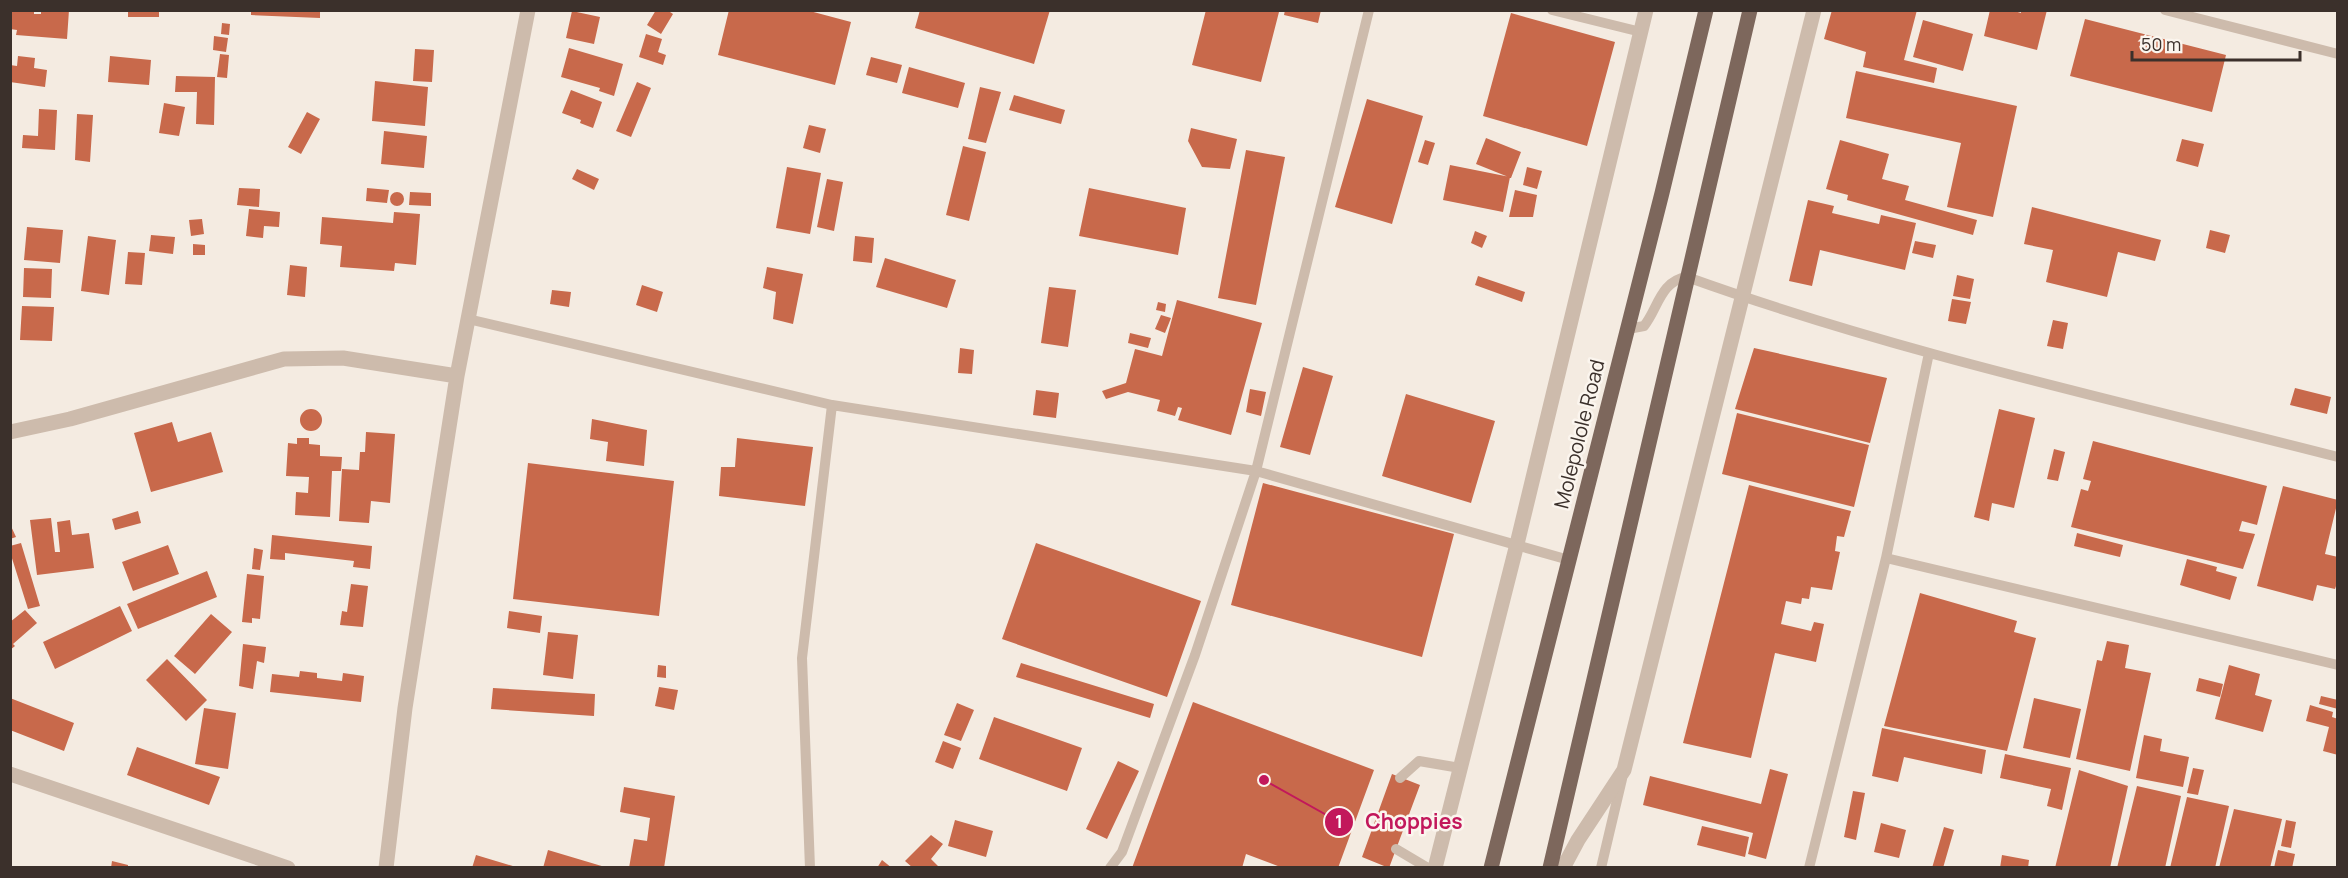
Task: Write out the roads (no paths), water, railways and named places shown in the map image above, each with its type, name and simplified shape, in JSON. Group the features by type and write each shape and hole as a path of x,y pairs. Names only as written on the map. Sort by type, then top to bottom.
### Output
{"main road":[{"name":"Molepolole Road","path":"1491,867 1628,329 1706,10"},
{"path":"1550,867 1750,10"}],"street":[{"path":"386,867 405,708 457,376 528,10"},
{"path":"1435,867 1517,544 1646,10"},
{"path":"1563,867 1624,770 1744,298 1814,10"},
{"path":"10,432 70,419 284,359 343,358 457,376"},
{"path":"10,774 288,867"}],"lane":[{"path":"1110,867 1122,852 1195,655 1256,471 1369,10"},
{"path":"1552,10 1641,32"},
{"path":"2165,10 2337,54"},
{"path":"1628,329 1644,326 1665,288 1678,278 1687,277 1744,298 1929,353 2337,457"},
{"path":"468,319 832,405 1256,471 1569,560"},
{"path":"1809,867 1886,558 1929,353"},
{"path":"810,867 802,658 832,405"},
{"path":"1886,558 2337,665"},
{"path":"1401,778 1419,761 1460,768"},
{"path":"1601,867 1624,770"},
{"path":"1396,849 1428,867"}],"place":[{"name":"Choppies","path":"1264,780"}]}
